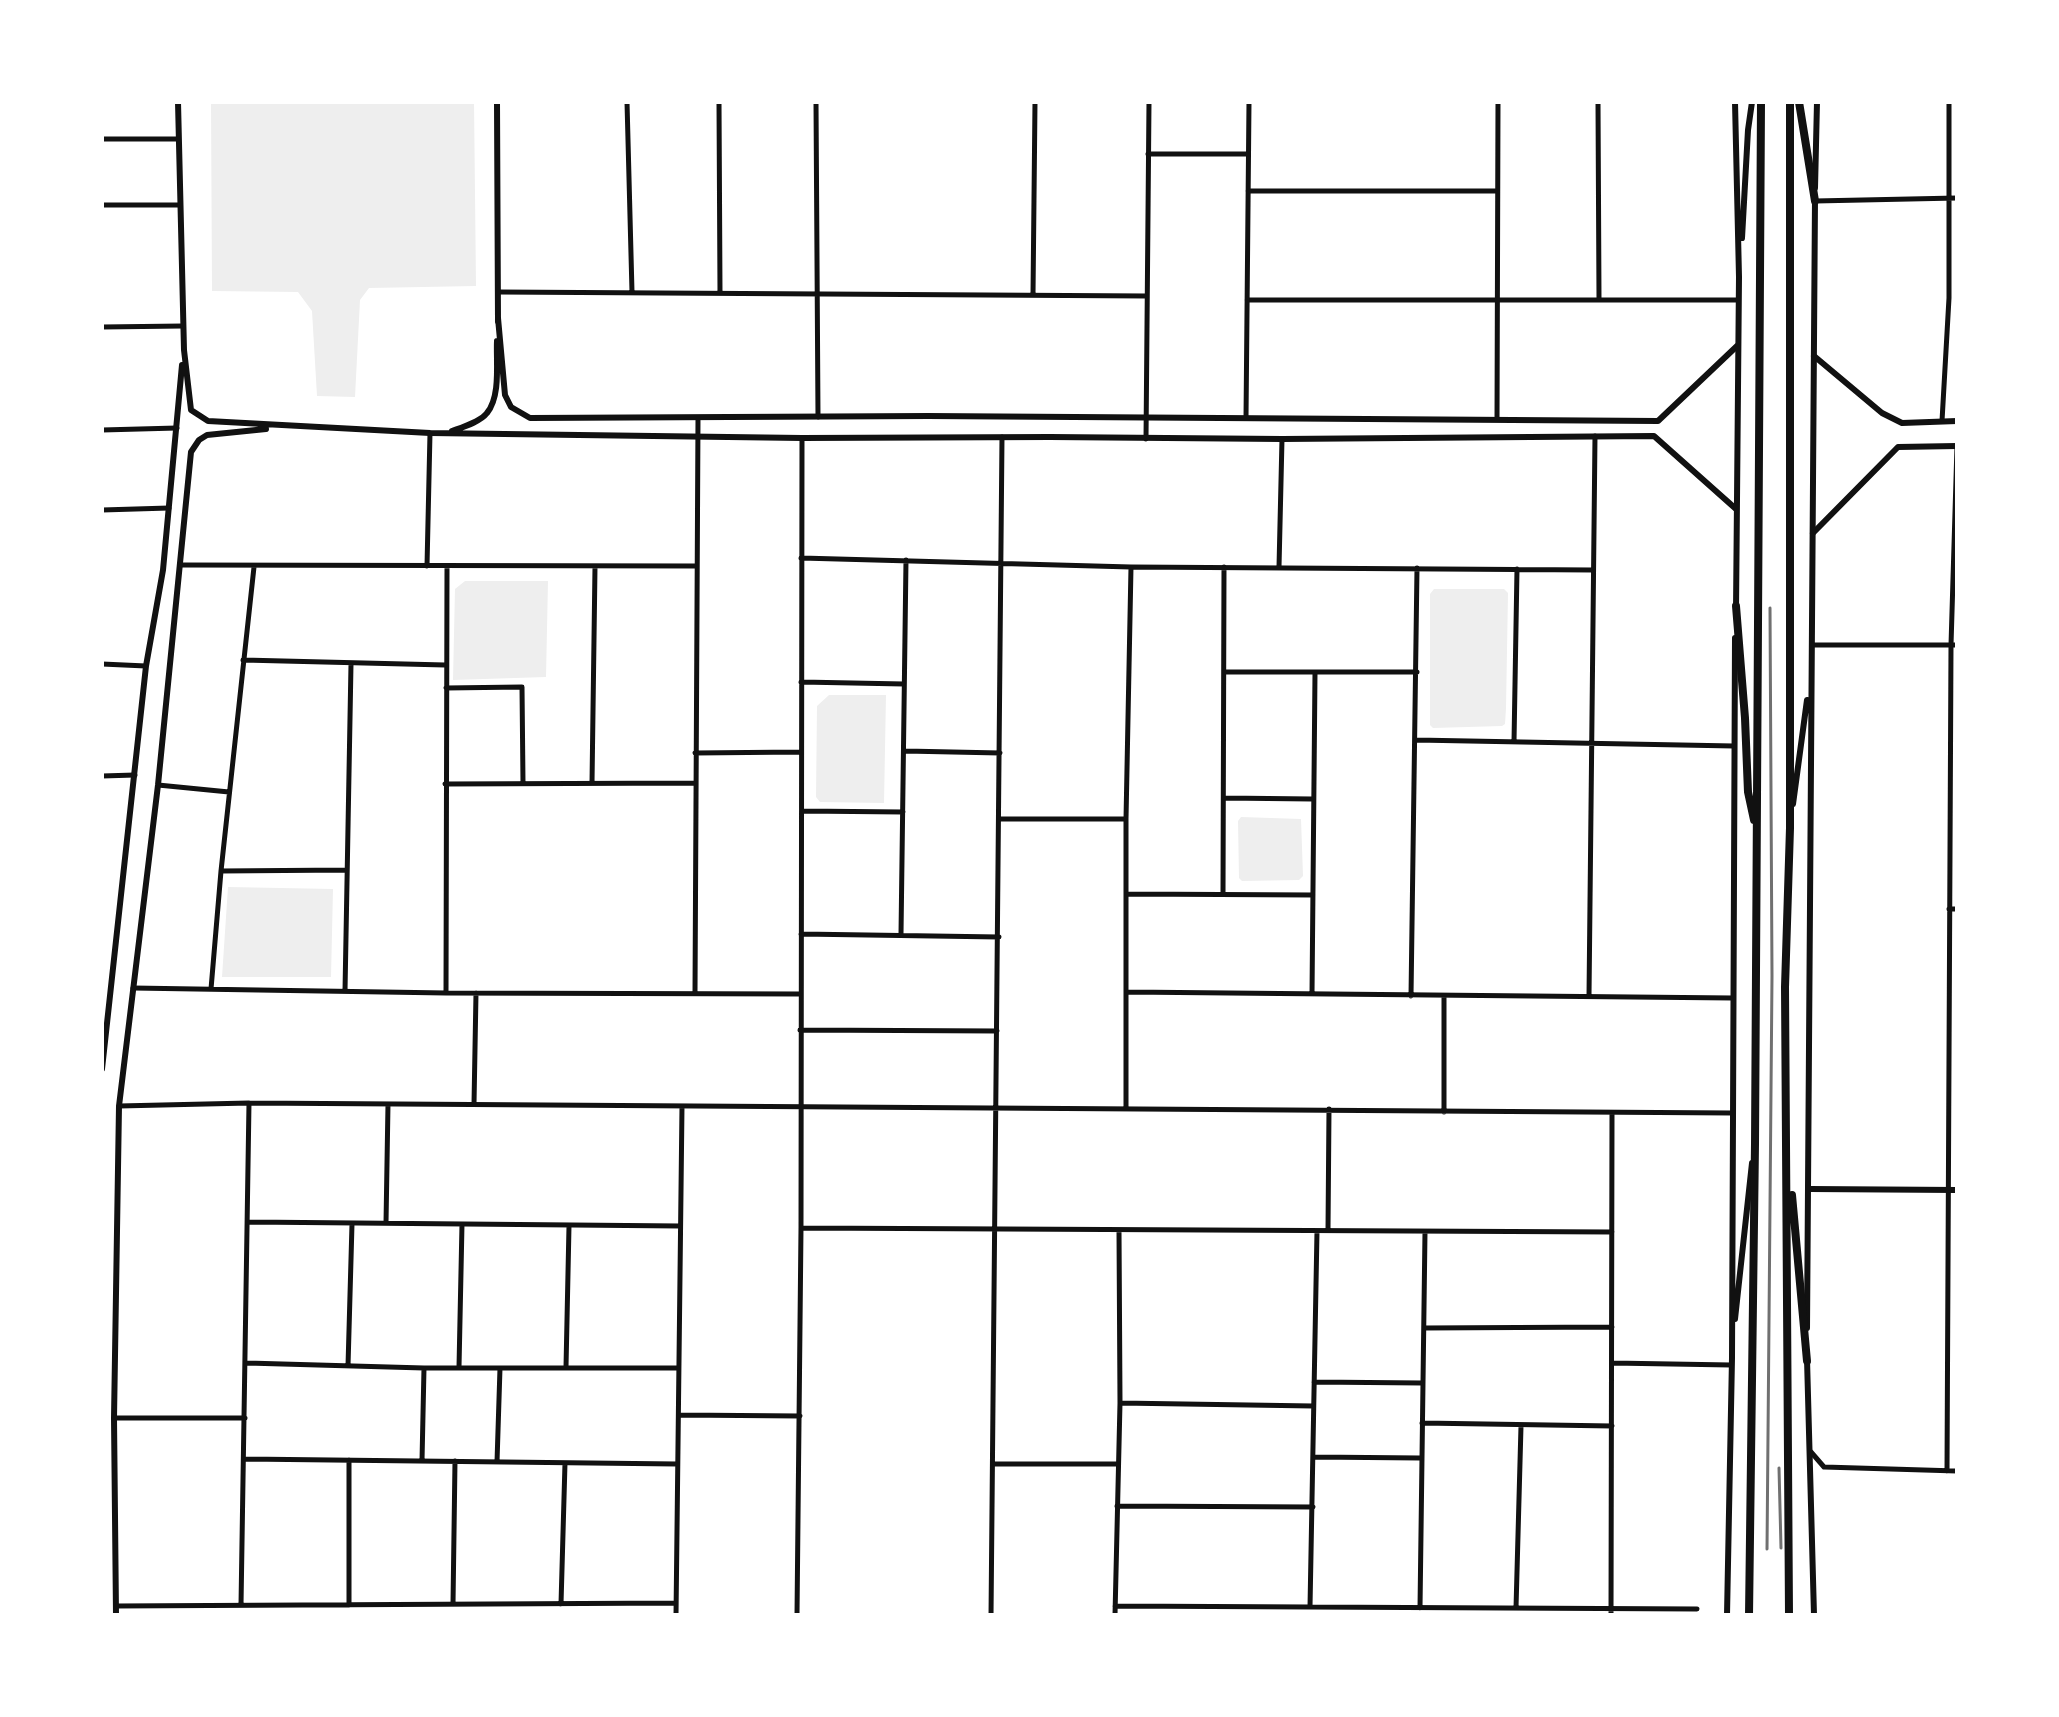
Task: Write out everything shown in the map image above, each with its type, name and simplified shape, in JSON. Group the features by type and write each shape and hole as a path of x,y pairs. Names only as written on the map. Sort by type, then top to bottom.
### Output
{"highway":[{"path":"1749,1615 1761,102"},
{"path":"1789,1615 1785,987 1790,828 1790,102"},
{"path":"1799,102 1815,201"},
{"path":"1736,606 1748,792 1757,836"},
{"path":"1787,1137 1807,1361"}],"street":[{"path":"178,102 184,350 190,403 196,414 208,421 430,433 802,438 1654,436 1736,509"},
{"path":"448,432 479,419 489,410 494,397 499,292 497,102"},
{"path":"627,102 632,292"},
{"path":"719,102 720,293"},
{"path":"816,102 818,417"},
{"path":"1033,295 1035,102"},
{"path":"1146,439 1149,102"},
{"path":"1246,418 1249,102"},
{"path":"1497,419 1498,102"},
{"path":"1598,102 1599,299"},
{"path":"1735,102 1739,277"},
{"path":"1727,1615 1737,346 1752,102"},
{"path":"1815,1615 1807,1361 1817,102"},
{"path":"1942,421 1954,198 1949,102"},
{"path":"1949,115 1957,115"},
{"path":"102,139 178,139"},
{"path":"1148,154 1248,154"},
{"path":"1248,191 1497,191"},
{"path":"1815,201 1954,198"},
{"path":"102,205 179,205"},
{"path":"499,292 1147,296"},
{"path":"1949,298 1957,298"},
{"path":"1247,300 1738,300"},
{"path":"498,318 505,395 511,407 530,418 1658,421 1737,346"},
{"path":"102,327 183,326"},
{"path":"102,1069 146,666 163,570 184,350"},
{"path":"1814,356 1882,413 1902,423 1957,421"},
{"path":"695,992 698,418"},
{"path":"1049,418 1050,437"},
{"path":"116,1615 114,1418 119,1106 158,785 191,452 207,435 285,427"},
{"path":"102,430 177,428"},
{"path":"427,566 430,433"},
{"path":"1589,996 1595,436"},
{"path":"991,1615 1002,437"},
{"path":"797,1615 802,1106 802,438"},
{"path":"1279,567 1282,439"},
{"path":"1813,533 1898,447 1957,446 1949,803 1947,1471"},
{"path":"102,510 169,508"},
{"path":"801,558 1131,567 1593,570"},
{"path":"901,934 906,560"},
{"path":"179,568 696,566"},
{"path":"211,989 254,567"},
{"path":"446,993 447,567"},
{"path":"592,783 595,567"},
{"path":"1126,1108 1126,819 1131,567"},
{"path":"1223,894 1224,567"},
{"path":"163,570 164,588 168,590 173,589 179,568"},
{"path":"1411,996 1417,568"},
{"path":"1514,742 1517,569"},
{"path":"155,622 163,600 172,602 174,620"},
{"path":"1812,645 1954,645"},
{"path":"243,660 445,665"},
{"path":"102,664 146,666"},
{"path":"345,991 351,664"},
{"path":"1224,672 1417,672"},
{"path":"1312,994 1315,673"},
{"path":"1790,828 1811,675"},
{"path":"801,682 904,684"},
{"path":"446,688 522,687 523,783"},
{"path":"1416,740 1734,746"},
{"path":"905,751 1000,753"},
{"path":"695,753 800,752"},
{"path":"102,776 135,775"},
{"path":"445,784 695,783"},
{"path":"158,785 229,792"},
{"path":"1224,798 1312,799"},
{"path":"1949,803 1957,803"},
{"path":"802,811 903,812"},
{"path":"1000,819 1126,819"},
{"path":"221,871 347,870"},
{"path":"1127,894 1313,895"},
{"path":"1949,909 1957,909"},
{"path":"801,934 999,937"},
{"path":"102,978 112,979"},
{"path":"133,988 801,994"},
{"path":"1128,992 1733,998"},
{"path":"474,1104 476,993"},
{"path":"1444,996 1444,1112"},
{"path":"800,1030 997,1031"},
{"path":"119,1106 249,1103 997,1106 1732,1113"},
{"path":"241,1606 249,1103"},
{"path":"386,1223 388,1104"},
{"path":"676,1615 682,1106"},
{"path":"1328,1230 1329,1109"},
{"path":"1612,1114 1612,1612"},
{"path":"1731,1361 1746,1200 1755,1144"},
{"path":"1810,1189 1957,1190"},
{"path":"249,1222 680,1226"},
{"path":"348,1366 352,1224"},
{"path":"459,1367 462,1224"},
{"path":"566,1367 569,1226"},
{"path":"801,1228 1612,1232"},
{"path":"1115,1615 1120,1403 1119,1231"},
{"path":"1310,1607 1317,1231"},
{"path":"1420,1608 1425,1232"},
{"path":"1424,1328 1612,1327"},
{"path":"1612,1363 1731,1361"},
{"path":"247,1363 424,1368 678,1368"},
{"path":"422,1461 424,1368"},
{"path":"497,1462 500,1368"},
{"path":"1314,1382 1422,1383"},
{"path":"1120,1403 1313,1406"},
{"path":"679,1415 800,1416"},
{"path":"114,1418 245,1418"},
{"path":"1422,1423 1612,1426"},
{"path":"1516,1608 1521,1426"},
{"path":"1811,1452 1824,1467 1957,1471"},
{"path":"1314,1457 1420,1458"},
{"path":"245,1459 677,1464"},
{"path":"349,1460 349,1605"},
{"path":"453,1604 455,1461"},
{"path":"561,1604 565,1463"},
{"path":"993,1464 1117,1464"},
{"path":"1117,1506 1313,1507"},
{"path":"116,1606 676,1603"},
{"path":"442,1615 443,1604"},
{"path":"1115,1606 1310,1607 1403,1612 1420,1608 1612,1612 1697,1609"}],"shaded area":[{"path":"211,102 474,102 476,286 369,288 360,300 355,397 317,396 312,311 298,292 212,291"},
{"path":"465,581 548,581 546,677 453,680 455,589"},
{"path":"1434,589 1504,589 1508,593 1506,708 1505,724 1502,726 1433,728 1430,725 1430,594"},
{"path":"829,695 886,695 884,803 820,802 816,797 817,706"},
{"path":"1241,817 1301,819 1303,876 1299,880 1242,881 1239,878 1238,821"},
{"path":"228,887 333,889 331,977 222,977"}],"railway":[{"path":"1767,1549 1772,976 1770,608"},
{"path":"1779,1468 1781,1548"}]}
